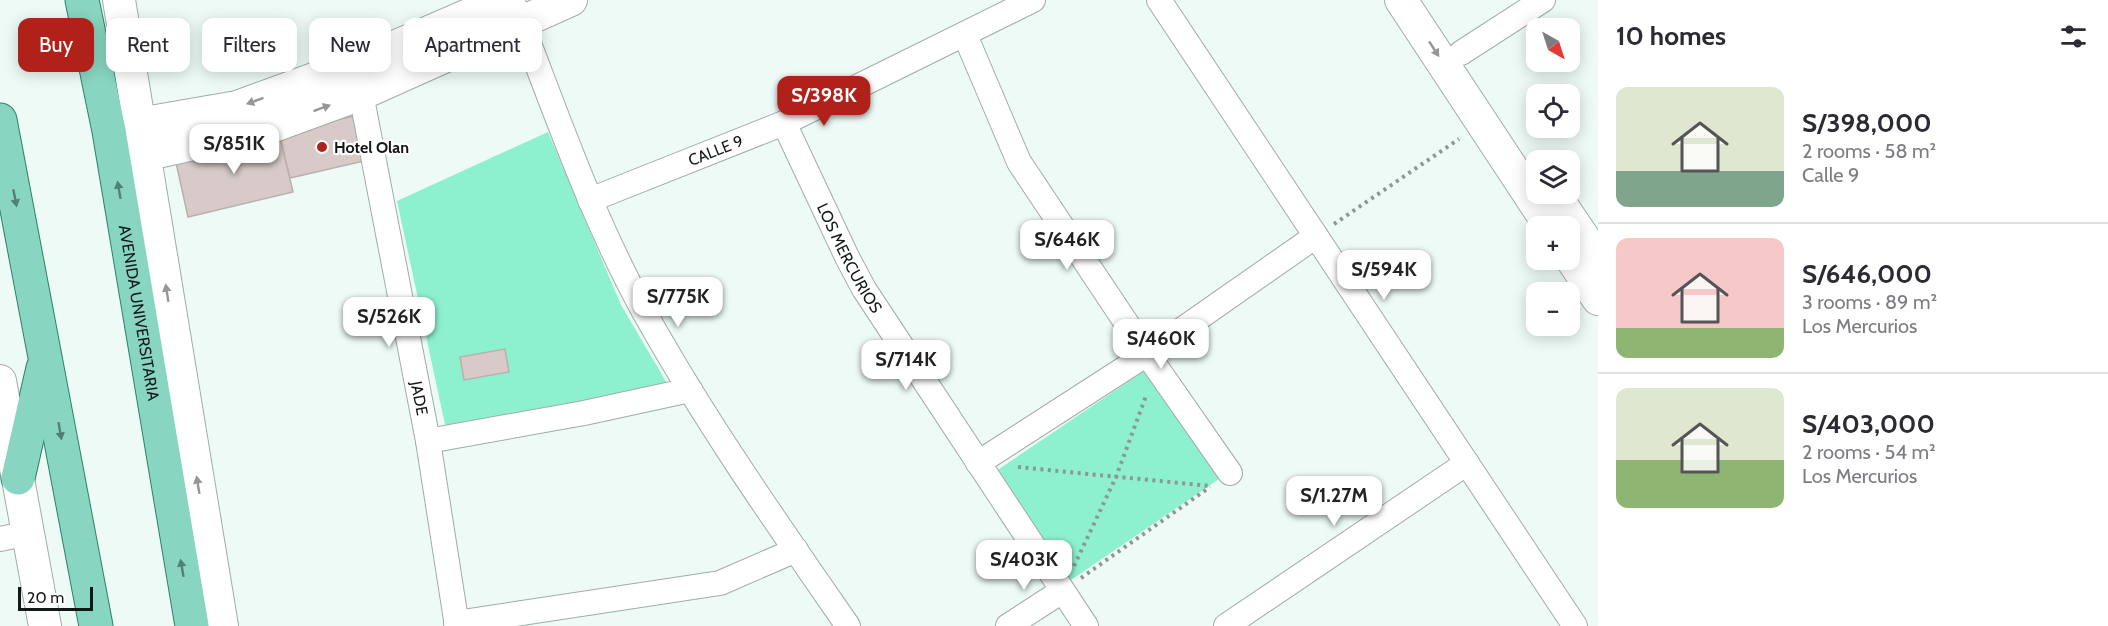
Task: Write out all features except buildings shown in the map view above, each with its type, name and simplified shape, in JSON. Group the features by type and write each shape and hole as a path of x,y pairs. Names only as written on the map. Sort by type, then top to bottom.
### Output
{"main road":[{"name":"AVENIDA UNIVERSITARIA","path":"82,0 109,131 192,626"},
{"path":"0,120 96,626"},
{"path":"18,478 46,354"}],"street":[{"name":"AVENIDA UNIVERSITARIA","path":"119,0 222,626"},
{"path":"391,50 512,8 571,0"},
{"name":"CALLE 9","path":"590,200 784,123 1033,0"},
{"path":"1159,0 1575,626"},
{"path":"1401,0 1543,216"},
{"path":"1427,0 1526,151"},
{"path":"1461,53 1543,0"},
{"path":"144,155 271,127 361,94 512,8"},
{"path":"512,8 590,200 646,315 690,390 848,626"},
{"path":"965,35 1019,162 1230,473"},
{"path":"139,124 237,107 331,72"},
{"name":"JADE","path":"357,72 428,441 457,624"},
{"name":"LOS MERCURIOS","path":"784,123 864,289 1086,626"},
{"path":"1561,204 1598,260"},
{"path":"978,463 1152,360 1316,236"},
{"path":"1579,270 1598,299"},
{"path":"0,381 18,478 14,536 45,626"},
{"path":"428,441 584,413 690,390"},
{"path":"1226,626 1467,463"},
{"path":"457,624 720,583 796,550"},
{"path":"1008,626 1062,591"}],"path":[{"path":"1316,236 1483,123"},
{"path":"1062,591 1116,477 1152,360"},
{"path":"978,463 1211,486 1062,591"}],"green space":[{"path":"548,132 621,305 668,385 446,429 397,201"},
{"path":"1144,371 1219,479 1071,580 996,471"}],"place":[{"name":"Hotel Olan","path":"322,147"}]}
